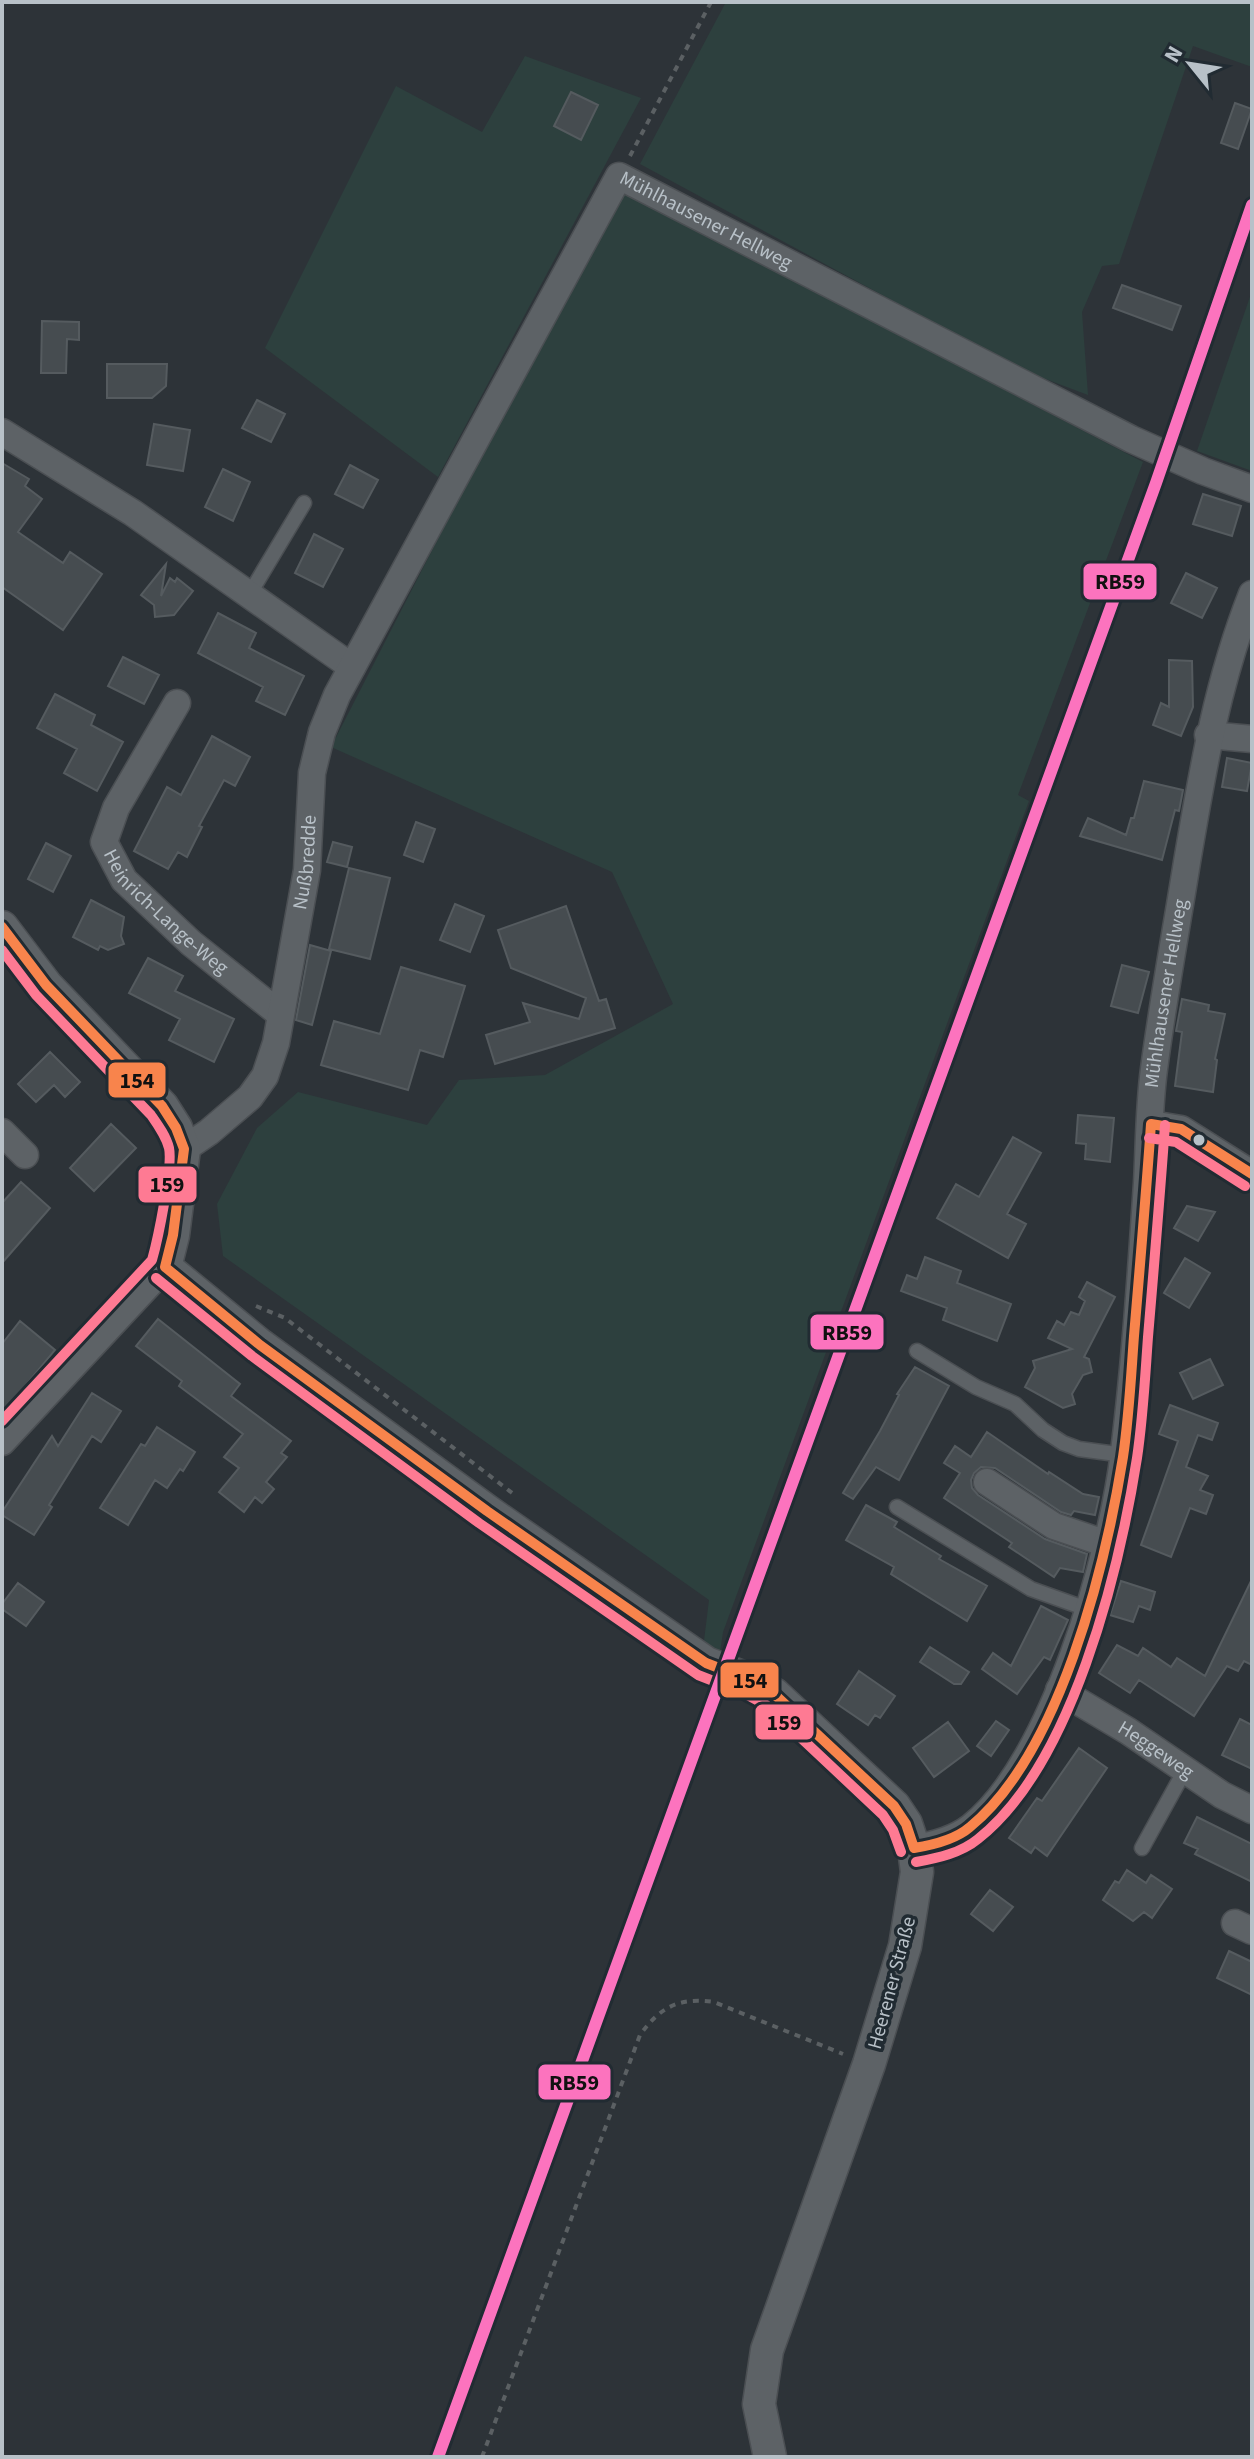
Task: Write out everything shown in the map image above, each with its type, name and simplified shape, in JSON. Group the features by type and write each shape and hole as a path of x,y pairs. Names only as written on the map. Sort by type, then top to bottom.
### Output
{"street":[{"name":"Mühlhausener Hellweg","path":"352,667 619,176 1131,439 1252,489"},
{"path":"2,432 133,513 352,667"},
{"name":"Mühlhausener Hellweg","path":"914,1848 948,1840 970,1828 1020,1770 1038,1739 1059,1690 1107,1544 1124,1455 1153,1073 1208,735 1233,643 1252,594"},
{"name":"Nußbredde","path":"184,1149 250,1097 265,1076 276,1043 307,870 312,773 322,732 352,667"},
{"name":"Heinrich-Lange-Weg","path":"177,703 116,808 104,842 124,880 191,943 280,1014"},
{"path":"1208,735 1252,739"},
{"path":"2,927 46,985 162,1106 176,1128 184,1149 173,1235 165,1267 2,1442"},
{"path":"1151,1124 1181,1129 1252,1174"},
{"path":"2,1132 25,1155"},
{"name":"Heerener Straße","path":"165,1267 260,1345 536,1545 706,1663 750,1680 774,1694 894,1806 906,1824 914,1848 917,1872 905,1946 869,2064 767,2350 759,2404 770,2457"},
{"path":"987,1482 1054,1526 1107,1544"},
{"name":"Heggeweg","path":"1059,1690 1128,1731 1222,1795 1252,1810"}],"lane":[{"path":"249,595 304,503"},
{"path":"917,1351 976,1387 1015,1404 1043,1430 1063,1443 1079,1449 1124,1455"},
{"path":"897,1507 1031,1589 1087,1609"},
{"path":"1142,1848 1185,1770"}],"path":[{"path":"619,176 711,2"},
{"path":"249,1303 285,1318 518,1497"},
{"path":"482,2457 640,2035 649,2021 661,2010 681,2003 696,1999 714,2002 869,2064"}],"green space":[{"path":"726,2 1252,2 1252,67 1193,46 1119,264 1102,266 1082,312 1088,395 1019,369 640,164"},
{"path":"525,56 641,98 438,477 265,348 396,86 482,132"},
{"path":"623,191 1143,462 1018,795 1029,801 723,1632 719,1659 703,1649 709,1600 223,1256 217,1204 257,1128 298,1092 427,1125 459,1080 545,1075 673,1004 612,872 331,747 461,494"},
{"path":"1252,291 1252,471 1197,451"}],"building":[{"path":"571,92 598,105 581,140 554,126"},
{"path":"1235,103 1252,109 1238,149 1221,143"},
{"path":"1122,285 1181,306 1172,330 1113,308"},
{"path":"42,321 79,322 79,340 67,339 66,373 41,373"},
{"path":"107,364 167,364 166,386 152,398 107,398"},
{"path":"257,400 285,414 271,442 242,428"},
{"path":"154,424 190,430 183,471 147,465"},
{"path":"2,463 29,479 25,486 42,499 18,532 63,563 70,552 102,574 63,630 2,587"},
{"path":"350,465 378,480 363,508 335,494"},
{"path":"223,469 250,482 233,521 205,507"},
{"path":"1203,494 1241,506 1232,536 1193,524"},
{"path":"314,534 343,549 323,587 295,573"},
{"path":"166,564 161,596 170,578 175,582 177,578 193,591 174,615 155,617 154,605 141,595"},
{"path":"1186,573 1217,588 1202,618 1171,603"},
{"path":"218,613 256,633 249,648 304,676 285,715 256,701 263,687 198,653"},
{"path":"123,657 159,675 144,704 108,686"},
{"path":"1169,660 1192,661 1193,707 1181,736 1153,725 1161,703 1169,707"},
{"path":"55,694 95,715 91,725 123,742 97,791 64,773 77,749 37,728"},
{"path":"212,736 250,757 235,786 224,780 199,826 202,827 187,857 178,852 168,869 134,851 167,787 181,795"},
{"path":"1227,758 1252,763 1247,791 1222,787"},
{"path":"1144,781 1183,790 1162,860 1080,836 1088,818 1126,835"},
{"path":"416,822 435,829 423,862 404,855"},
{"path":"333,842 352,847 347,867 327,862"},
{"path":"46,843 71,856 53,892 28,879"},
{"path":"349,868 390,878 370,959 329,949"},
{"path":"91,900 124,917 121,936 124,944 108,950 100,946 98,950 73,937"},
{"path":"455,904 484,916 470,952 440,940"},
{"path":"566,906 599,1001 606,999 615,1028 495,1064 486,1035 530,1022 523,1003 579,1019 586,998 511,968 498,930"},
{"path":"310,945 331,951 312,1025 296,1020"},
{"path":"148,958 183,976 175,991 234,1019 214,1062 169,1040 180,1019 129,993"},
{"path":"1122,965 1149,972 1138,1013 1111,1006"},
{"path":"401,967 465,986 443,1057 420,1050 408,1090 321,1065 334,1021 380,1034"},
{"path":"1182,999 1209,1005 1208,1011 1225,1014 1215,1059 1213,1092 1175,1086 1182,1032 1176,1031"},
{"path":"50,1052 80,1082 65,1097 54,1085 36,1102 18,1084"},
{"path":"1078,1115 1114,1118 1110,1162 1085,1159 1086,1144 1076,1143"},
{"path":"111,1124 136,1148 94,1191 70,1168"},
{"path":"1013,1137 1041,1153 1007,1214 1026,1224 1008,1258 937,1218 956,1184 979,1197"},
{"path":"21,1182 50,1208 2,1263 2,1203"},
{"path":"1187,1206 1215,1212 1198,1241 1174,1228"},
{"path":"925,1257 961,1271 957,1283 1011,1304 997,1341 943,1320 947,1308 901,1291 907,1275 917,1279"},
{"path":"1185,1258 1210,1273 1189,1308 1164,1293"},
{"path":"1087,1282 1115,1297 1084,1357 1089,1359 1092,1372 1083,1375 1072,1394 1075,1404 1063,1408 1025,1387 1035,1368 1033,1361 1072,1349 1048,1338 1057,1321 1064,1325 1071,1312 1079,1315 1085,1301 1079,1297"},
{"path":"158,1319 240,1384 231,1396 291,1441 281,1453 287,1457 266,1482 274,1489 262,1503 255,1497 244,1512 219,1492 239,1468 224,1457 243,1434 179,1386 182,1381 136,1346"},
{"path":"20,1321 55,1350 2,1414 2,1344"},
{"path":"1210,1359 1223,1385 1193,1399 1180,1373"},
{"path":"915,1367 949,1386 899,1480 876,1467 853,1499 843,1493"},
{"path":"92,1393 121,1411 101,1442 92,1436 34,1535 2,1515 2,1512 52,1436 58,1446"},
{"path":"1170,1405 1218,1423 1212,1440 1198,1435 1186,1467 1208,1476 1200,1490 1213,1495 1206,1514 1190,1508 1171,1557 1141,1545 1178,1441 1159,1434"},
{"path":"157,1427 195,1452 167,1488 155,1480 128,1525 100,1508 141,1444 145,1446"},
{"path":"987,1432 1048,1474 1083,1494 1099,1497 1095,1515 1074,1511 1071,1515 1061,1512 995,1468 981,1467 971,1480 972,1488 978,1495 1045,1539 1087,1554 1083,1572 1060,1568 1054,1577 1009,1547 1012,1543 944,1498 960,1473 944,1463 955,1446 971,1457"},
{"path":"866,1505 897,1522 894,1527 941,1556 939,1559 987,1586 967,1621 891,1574 894,1567 846,1540"},
{"path":"1252,1579 1252,1665 1244,1661 1238,1671 1227,1666 1194,1716 1139,1680 1130,1693 1099,1673 1117,1645 1138,1656 1143,1648 1171,1667 1177,1658 1205,1676"},
{"path":"1121,1581 1155,1592 1150,1610 1139,1606 1133,1622 1110,1615"},
{"path":"18,1583 44,1602 26,1626 2,1609 2,1604"},
{"path":"1041,1606 1068,1620 1050,1660 1044,1657 1017,1694 982,1669 993,1653 1011,1666"},
{"path":"930,1647 969,1672 961,1684 954,1684 920,1662"},
{"path":"859,1671 895,1696 880,1718 875,1715 868,1725 837,1704"},
{"path":"1240,1719 1252,1725 1252,1769 1222,1755"},
{"path":"996,1721 1009,1730 991,1756 977,1746"},
{"path":"948,1722 969,1751 934,1777 913,1748"},
{"path":"1079,1748 1107,1768 1047,1856 1035,1847 1031,1853 1009,1838 1037,1798 1042,1801"},
{"path":"1197,1817 1252,1844 1252,1882 1195,1854 1198,1849 1184,1843"},
{"path":"1127,1870 1146,1883 1151,1875 1172,1889 1152,1918 1144,1912 1133,1921 1103,1900 1115,1881 1119,1883"},
{"path":"990,1890 1013,1907 993,1931 971,1914"},
{"path":"1229,1951 1252,1962 1252,1995 1217,1978"}],"transit line":[{"name":"RB59","path":"438,2457 1156,483 1252,205"},
{"name":"154","path":"2,927 46,985 162,1106 176,1128 184,1149 173,1235 165,1267"},
{"name":"159","path":"2,950 36,995 151,1115 166,1139 170,1157 152,1260 2,1421"},
{"name":"154","path":"1151,1124 1181,1129 1252,1174"},
{"name":"154","path":"914,1848 944,1841 964,1832 1002,1794 1029,1754 1074,1656 1104,1551 1123,1457 1151,1124"},
{"name":"159","path":"916,1862 949,1854 971,1844 1011,1806 1040,1764 1065,1716 1086,1664 1118,1555 1137,1458 1165,1125"},
{"name":"159","path":"1149,1138 1176,1142 1245,1186"},
{"name":"154","path":"165,1267 260,1345 487,1511 706,1663 750,1680 774,1694 894,1806 906,1824 914,1848"},
{"name":"159","path":"156,1278 252,1356 479,1523 698,1675 766,1705 883,1815 893,1830 901,1852"}]}
